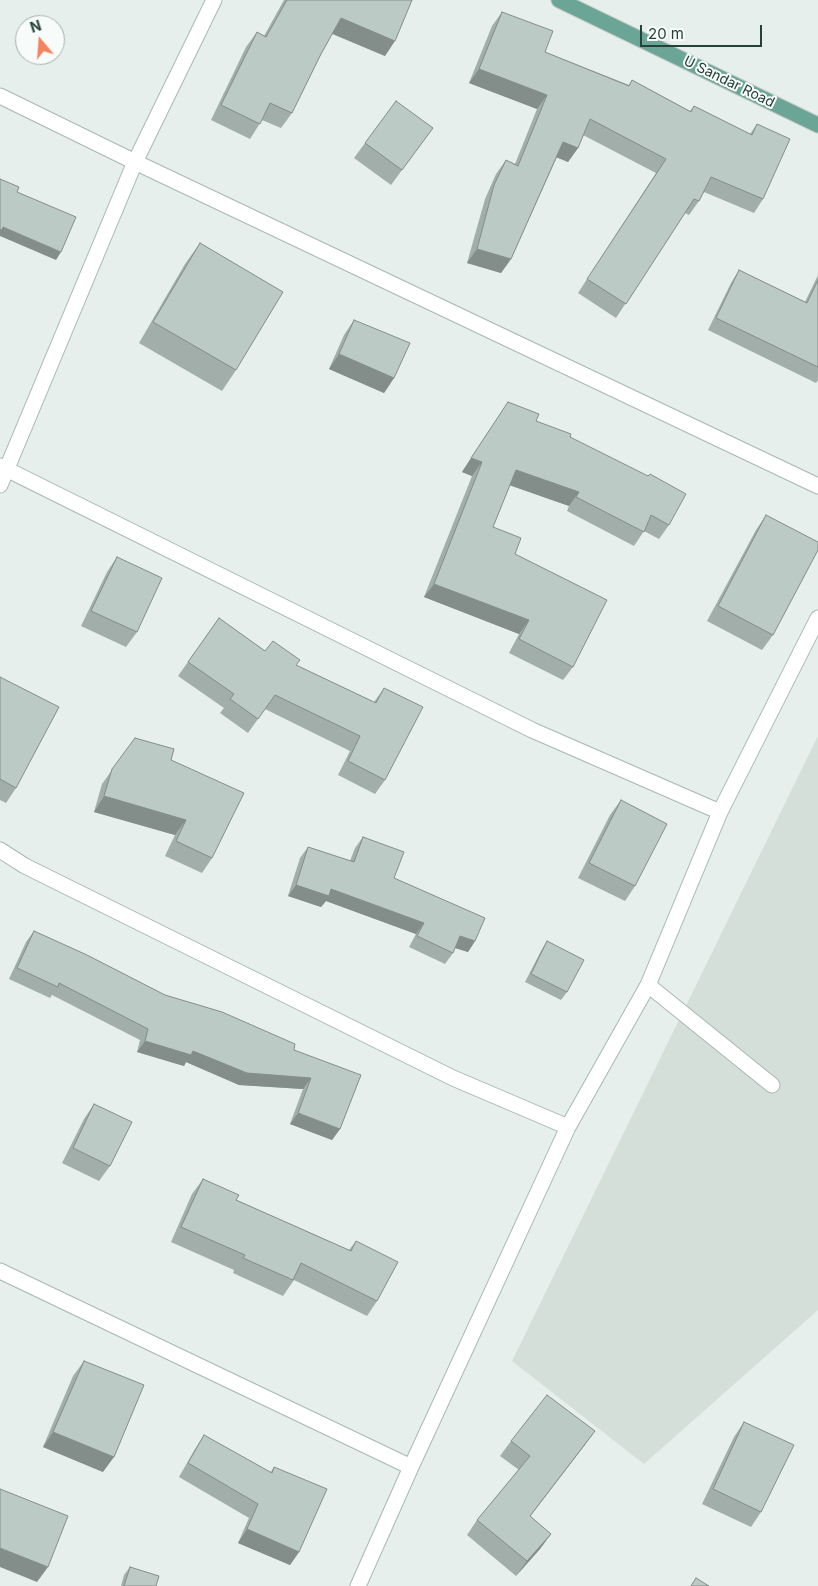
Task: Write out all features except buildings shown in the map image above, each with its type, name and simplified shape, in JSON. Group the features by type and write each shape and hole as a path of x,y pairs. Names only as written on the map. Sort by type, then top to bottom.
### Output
{"main road":[{"name":"U Sandar Road","path":"559,0 818,125"}],"street":[{"path":"0,484 4,467 135,162 214,0"},
{"path":"0,96 818,486"},
{"path":"4,467 532,730 720,812"},
{"path":"358,1586 410,1467 568,1127 648,984 720,812 818,618"},
{"path":"0,850 34,870 452,1078 568,1127"},
{"path":"648,984 772,1085"},
{"path":"0,1271 410,1467"}],"shaded area":[{"path":"818,736 818,1310 644,1464 512,1361"}]}
